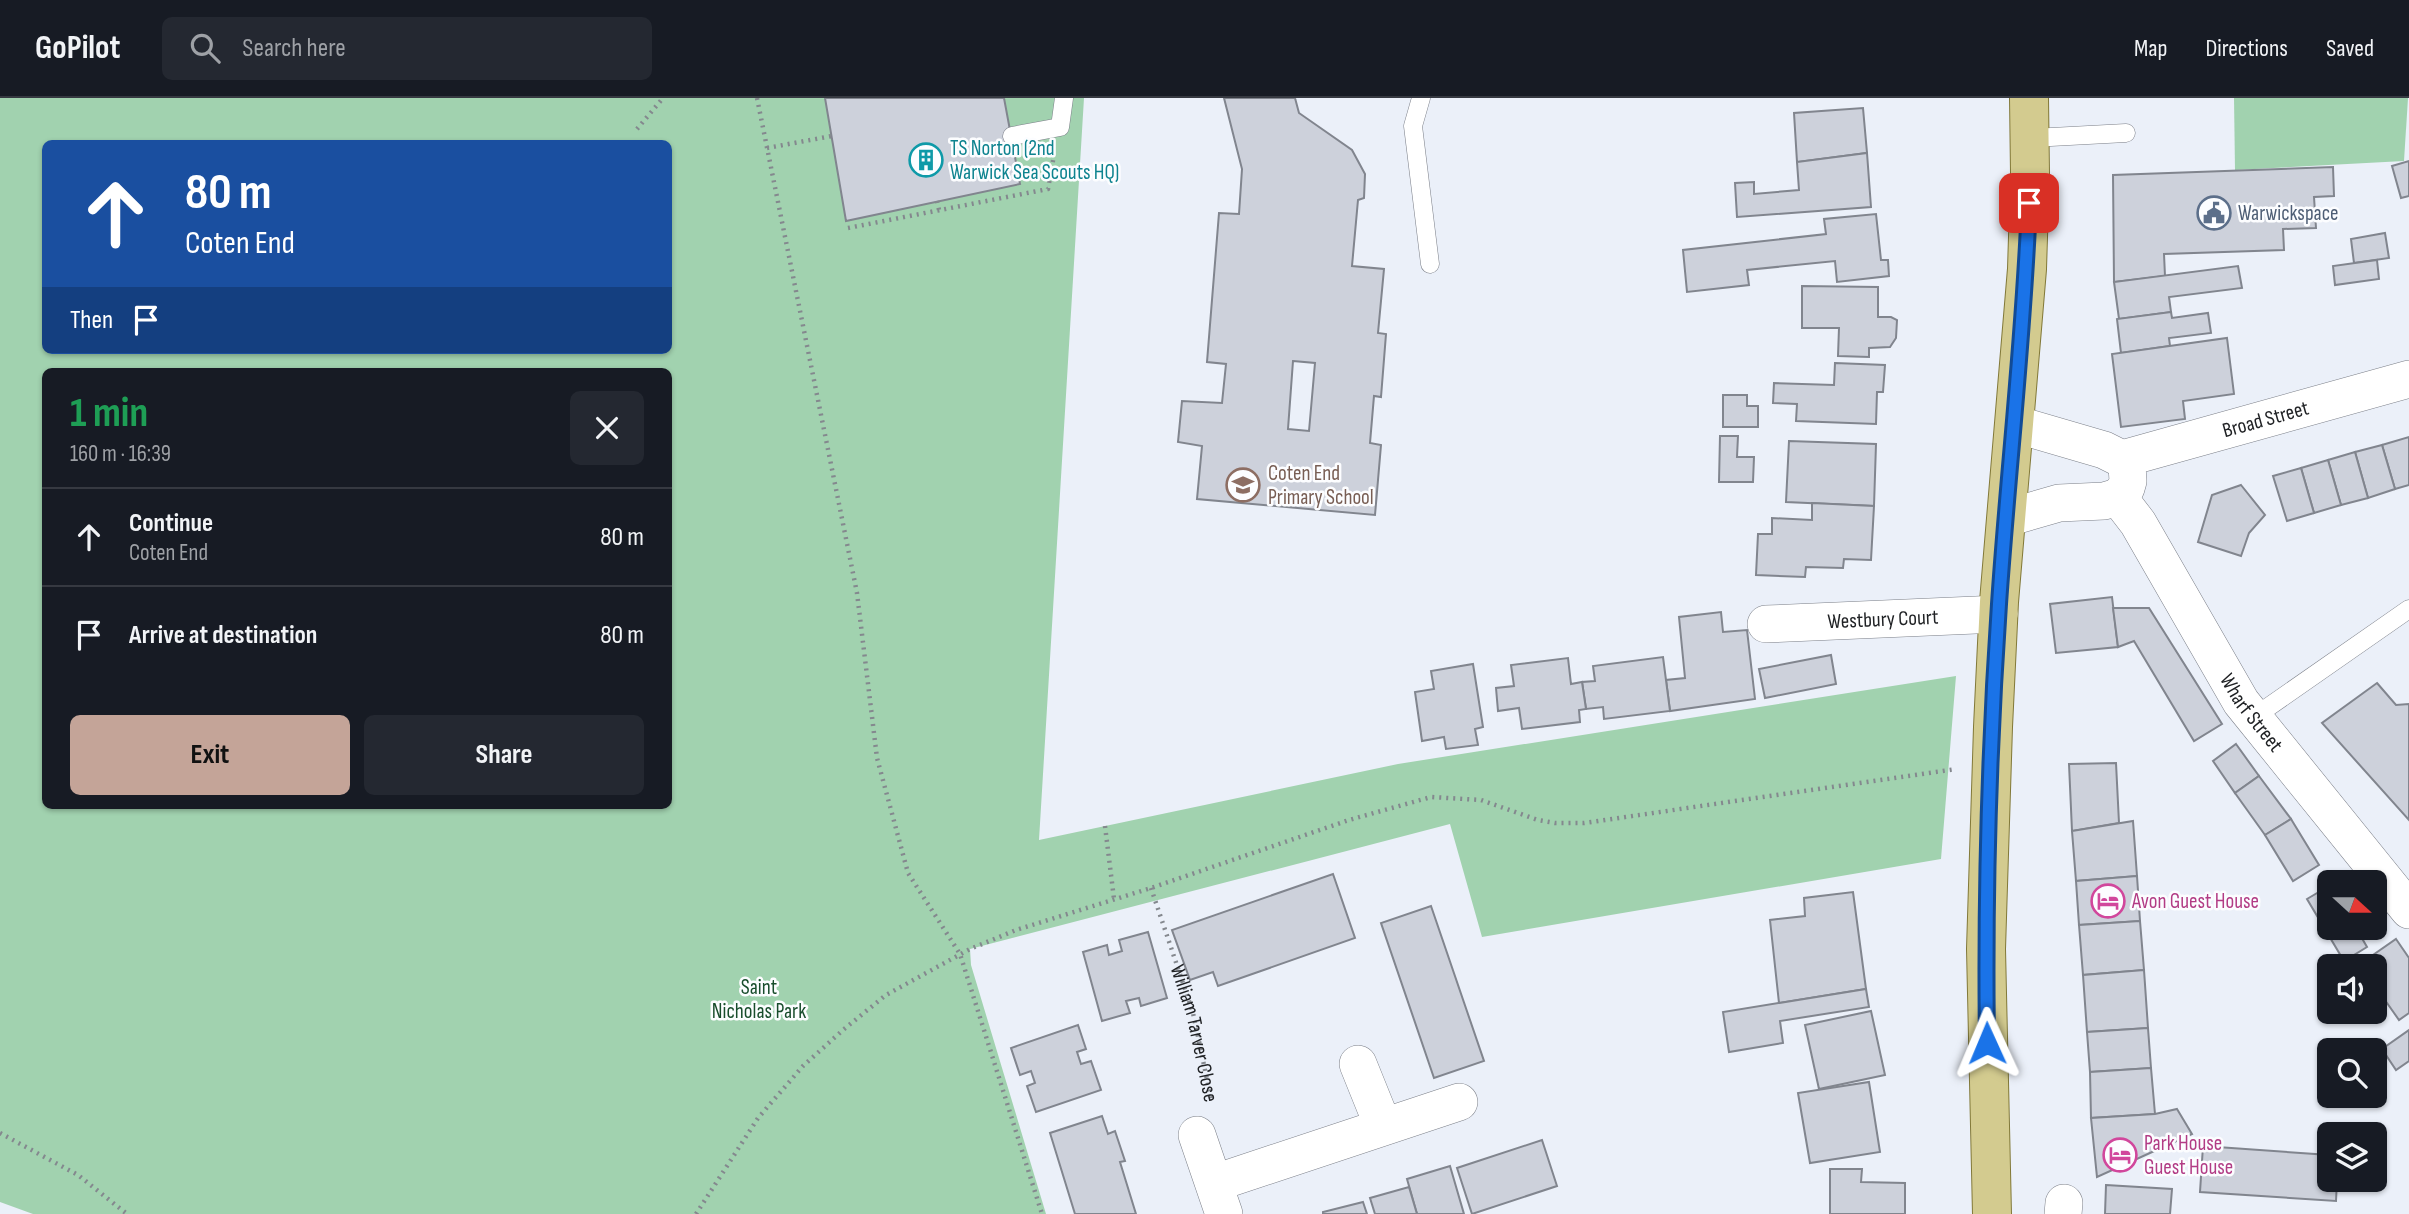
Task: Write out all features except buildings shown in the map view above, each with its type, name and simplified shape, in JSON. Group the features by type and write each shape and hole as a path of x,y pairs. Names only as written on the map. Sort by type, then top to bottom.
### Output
{"main road":[{"path":"1992,1214 1986,948 1993,727 1999,614 2027,269 2029,98"}],"street":[{"name":"Broad Street","path":"2122,459 2409,379"},
{"path":"2007,518 2059,503 2104,501 2118,497 2128,481 2127,466 2122,459 2104,450 2015,424"},
{"name":"Wharf Street","path":"2118,497 2138,523 2241,702 2409,910"},
{"name":"Westbury Court","path":"1766,624 1999,614"},
{"path":"1358,1063 1383,1126"},
{"name":"William Tarver Close","path":"1205,1124 1219,1198 1383,1126 1459,1102"}],"lane":[{"path":"1012,136 1060,127 1064,98"},
{"path":"1421,98 1413,126 1430,264"},
{"path":"2030,138 2126,133"},
{"path":"2253,717 2409,609"}],"path":[{"path":"637,129 663,98"},
{"path":"757,98 857,593 877,758 908,873 960,954 1042,1214"},
{"path":"848,228 1048,189 1060,127"},
{"path":"767,148 832,136"},
{"path":"937,201 939,210"},
{"path":"696,1214 758,1118 803,1066 843,1030 887,995 960,954 1016,930 1151,888 1349,820 1431,797 1481,800 1538,820 1584,823 1958,768"},
{"path":"1105,826 1114,899"},
{"name":"William Tarver Close","path":"1151,888 1193,1013 1205,1124"},
{"path":"0,1133 78,1175 127,1214"}],"green space":[{"name":"Saint Nicholas Park","path":"0,98 1084,98 1039,840 1398,764 1956,676 1941,859 1482,937 1450,824 970,949 971,965 1046,1214 33,1214 0,1202"},
{"path":"2234,98 2408,98 2404,161 2235,170"}],"place":[{"name":"TS Norton (2nd Warwick Sea Scouts HQ)","path":"926,160"},
{"name":"Warwickspace","path":"2214,213"},
{"name":"Coten End Primary School","path":"1243,485"},
{"name":"Avon Guest House","path":"2108,901"},
{"name":"Park House Guest House","path":"2120,1155"}],"route":[{"path":"1987,1043 1986,948 1994,700 1999,602 2027,269 2029,203"}]}
